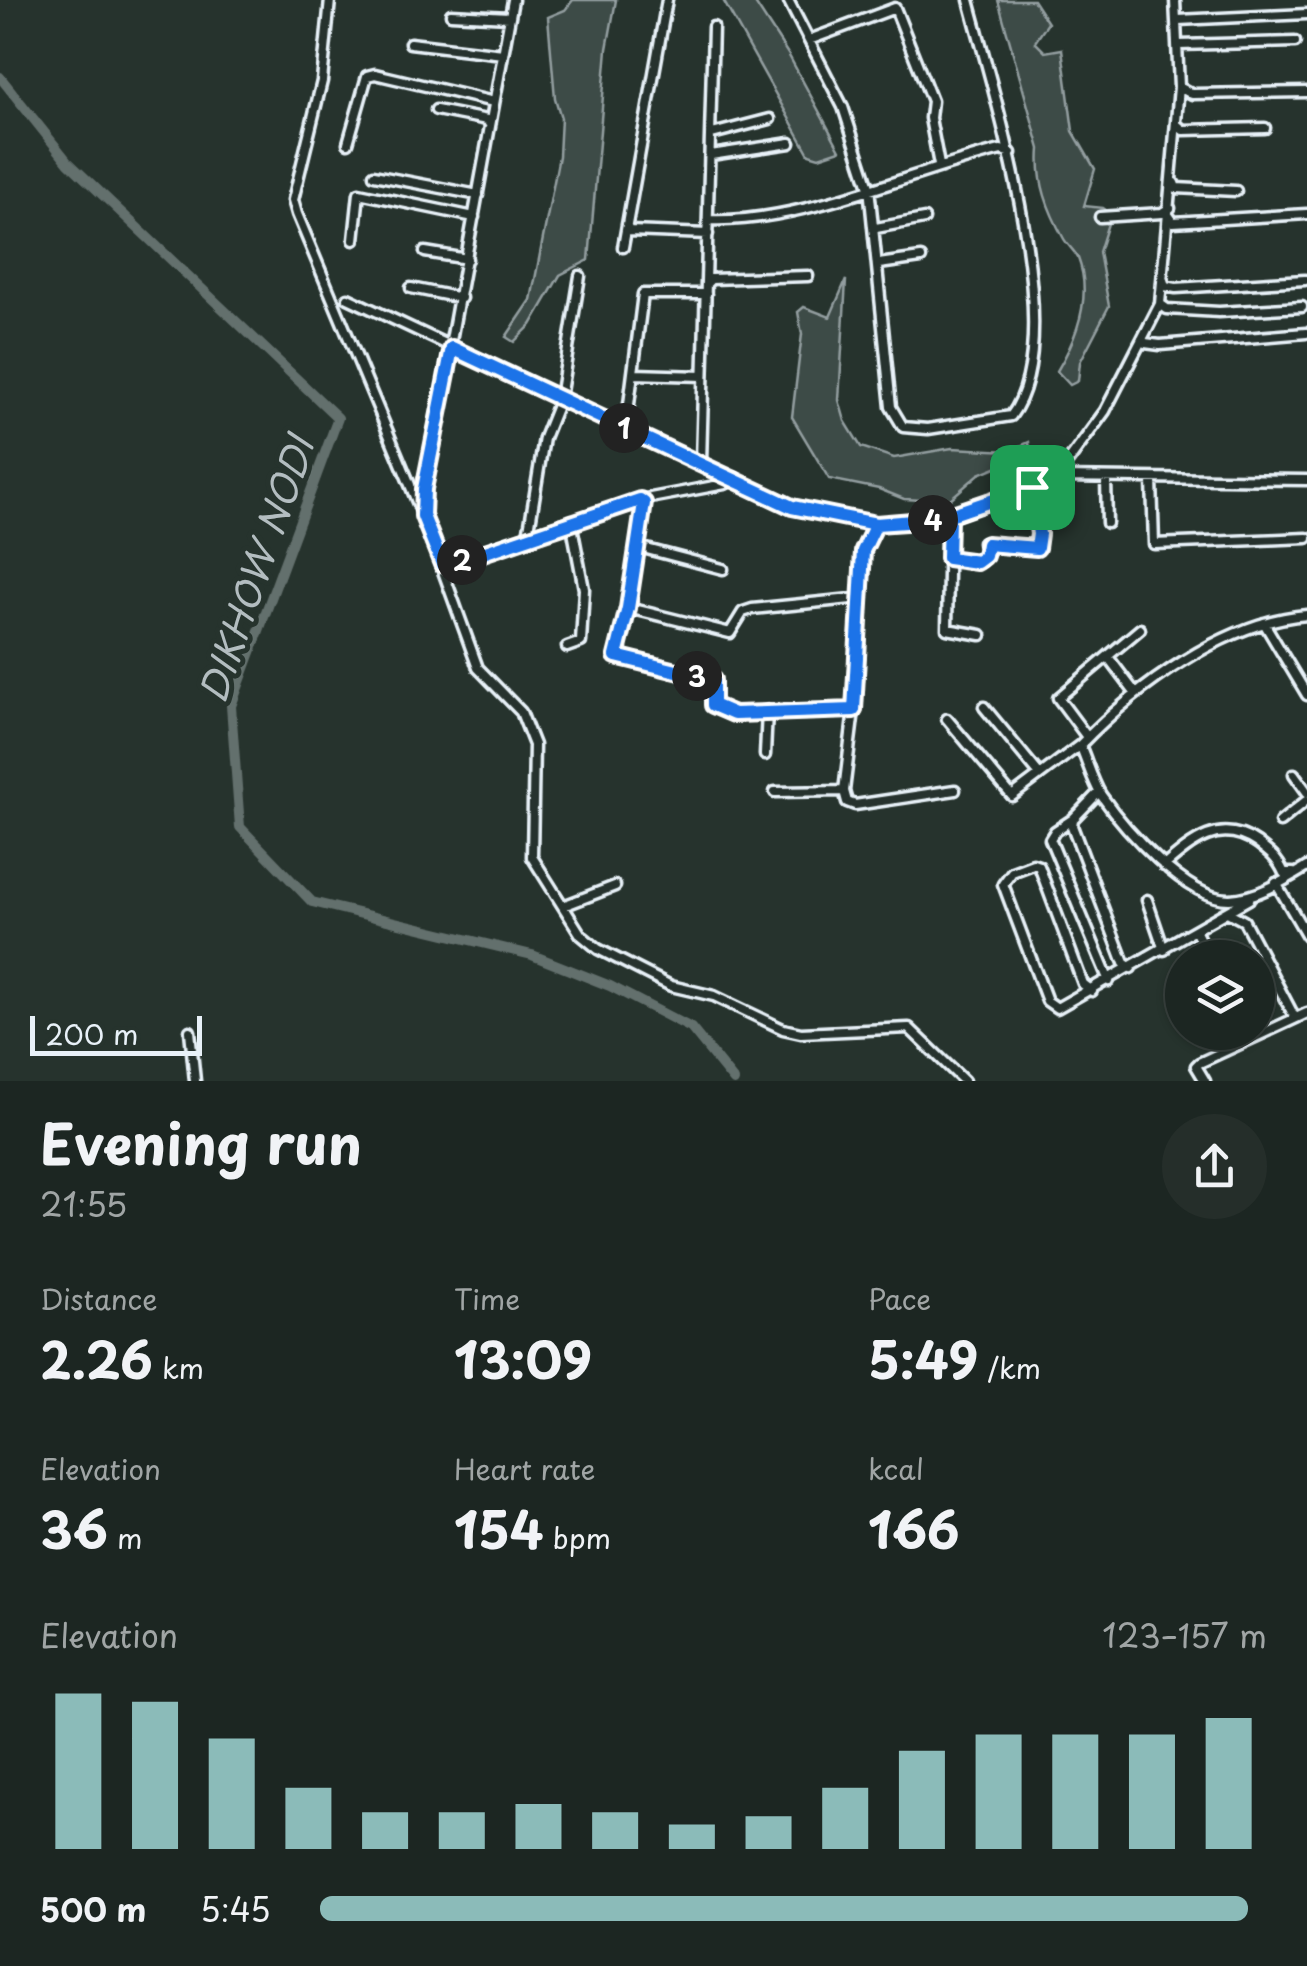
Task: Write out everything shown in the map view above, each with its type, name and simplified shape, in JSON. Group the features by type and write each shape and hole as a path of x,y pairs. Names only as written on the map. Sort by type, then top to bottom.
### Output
{"street":[{"path":"330,0 322,81 294,200 442,564 478,668 521,712 530,730 534,745 532,857 581,934 598,949 671,986 714,996 784,1030 801,1033 909,1028 964,1081"},
{"path":"423,516 424,489 512,0"},
{"path":"623,248 667,0"},
{"path":"788,0 843,108 869,187 891,406 903,427 928,429 1011,416 1024,400 1031,360 1032,288 1011,153 969,0"},
{"path":"1057,477 1105,410 1160,304 1180,87 1175,0"},
{"path":"809,40 896,8 932,100 930,118 938,165"},
{"path":"450,14 510,17"},
{"path":"1178,20 1307,14"},
{"path":"701,462 713,27"},
{"path":"1179,45 1295,42"},
{"path":"410,43 503,54"},
{"path":"348,143 367,76 376,74 494,102"},
{"path":"1180,87 1192,94 1307,92"},
{"path":"436,110 486,120 490,125"},
{"path":"712,134 770,118"},
{"path":"1177,125 1182,130 1265,128"},
{"path":"711,155 790,144"},
{"path":"708,220 772,216 938,165 1001,150 1011,153"},
{"path":"374,175 478,196"},
{"path":"1172,179 1176,188 1236,191"},
{"path":"354,240 359,193 474,217"},
{"path":"1169,212 1173,222 1307,214"},
{"path":"1100,217 1169,212"},
{"path":"876,228 924,219"},
{"path":"626,227 628,231 708,234"},
{"path":"424,252 467,259"},
{"path":"879,264 922,258"},
{"path":"528,536 544,438 560,398 580,276"},
{"path":"706,284 711,279 808,276"},
{"path":"1163,280 1165,286 1176,288 1305,280"},
{"path":"411,288 461,298"},
{"path":"626,428 642,294 706,294"},
{"path":"348,298 792,507 876,524 949,518 1057,477 1307,480"},
{"path":"1160,304 1167,309 1219,312 1302,308"},
{"path":"1142,338 1160,345 1306,333"},
{"path":"634,374 703,376"},
{"path":"442,564 640,500 725,484 735,478"},
{"path":"1106,479 1106,523"},
{"path":"1152,480 1154,544 1307,538"},
{"path":"948,558 982,560 985,543 1037,548 1039,534 1032,487"},
{"path":"640,500 644,503 640,547 616,656 713,680 713,705 732,714 854,710"},
{"path":"949,518 947,629 981,635"},
{"path":"567,647 581,642 584,589 571,521"},
{"path":"876,524 863,551 854,710 844,791 847,802 956,790"},
{"path":"640,547 723,568"},
{"path":"628,608 730,633 737,619 752,609 861,598"},
{"path":"947,718 1012,796 1080,745 1118,706 1224,638 1264,622 1307,616"},
{"path":"1264,622 1304,683 1307,695"},
{"path":"1088,738 1058,698 1140,629"},
{"path":"1108,657 1136,694"},
{"path":"984,706 1040,775"},
{"path":"765,755 767,710"},
{"path":"1080,745 1099,792 1164,866 1224,900 1253,896"},
{"path":"1294,774 1307,792"},
{"path":"775,792 844,791"},
{"path":"1099,792 1050,839 1110,981"},
{"path":"1280,822 1307,800"},
{"path":"1073,819 1072,826 1124,963 1131,968"},
{"path":"1164,866 1193,841 1222,829 1250,838 1276,857 1284,873 1298,873"},
{"path":"1092,991 1084,984 1039,866 1034,864 1012,872 1003,884 1047,1001 1057,1008 1092,991 1110,981 1307,867"},
{"path":"1276,884 1307,936"},
{"path":"563,906 615,886"},
{"path":"1147,900 1164,950"},
{"path":"1229,913 1244,920 1295,1018"},
{"path":"1196,932 1200,940"},
{"path":"1275,1026 1307,1013"},
{"path":"190,1032 195,1081"},
{"path":"1205,1081 1196,1066 1226,1050"}],"shaded area":[{"path":"573,0 616,0 607,49 589,260 560,275 531,325 514,342 506,337 531,300 559,156 561,118 555,98 548,17 565,10"},
{"path":"723,0 753,0 788,54 840,150 819,157 809,154"},
{"path":"998,0 1033,0 1048,23 1035,42 1045,52 1062,49 1073,131 1095,169 1084,206 1103,208 1111,214 1099,252 1109,306 1080,362 1078,381 1070,385 1057,371 1080,317 1082,273 1045,196 1040,149"},
{"path":"846,280 839,400 845,421 861,447 894,458 952,448 1009,451 1029,442 1030,449 979,474 949,500 904,499 879,489 829,479 792,417 802,334 798,312 804,307 830,317"}],"waterway":[{"name":"DIKHOW NODI","path":"0,77 68,162 338,418 231,706 240,827 312,902 532,955 610,986 691,1028 734,1081"}],"route":[{"path":"1032,487 935,520 876,524 792,507 452,348 424,489 423,516 442,564 450,564 640,500 644,503 640,547 616,656 713,680 713,705 732,714 854,710 863,551 876,524 935,520 949,518 948,558 977,562 985,556 987,544 1033,549 1037,548 1039,534 1032,487"}]}
